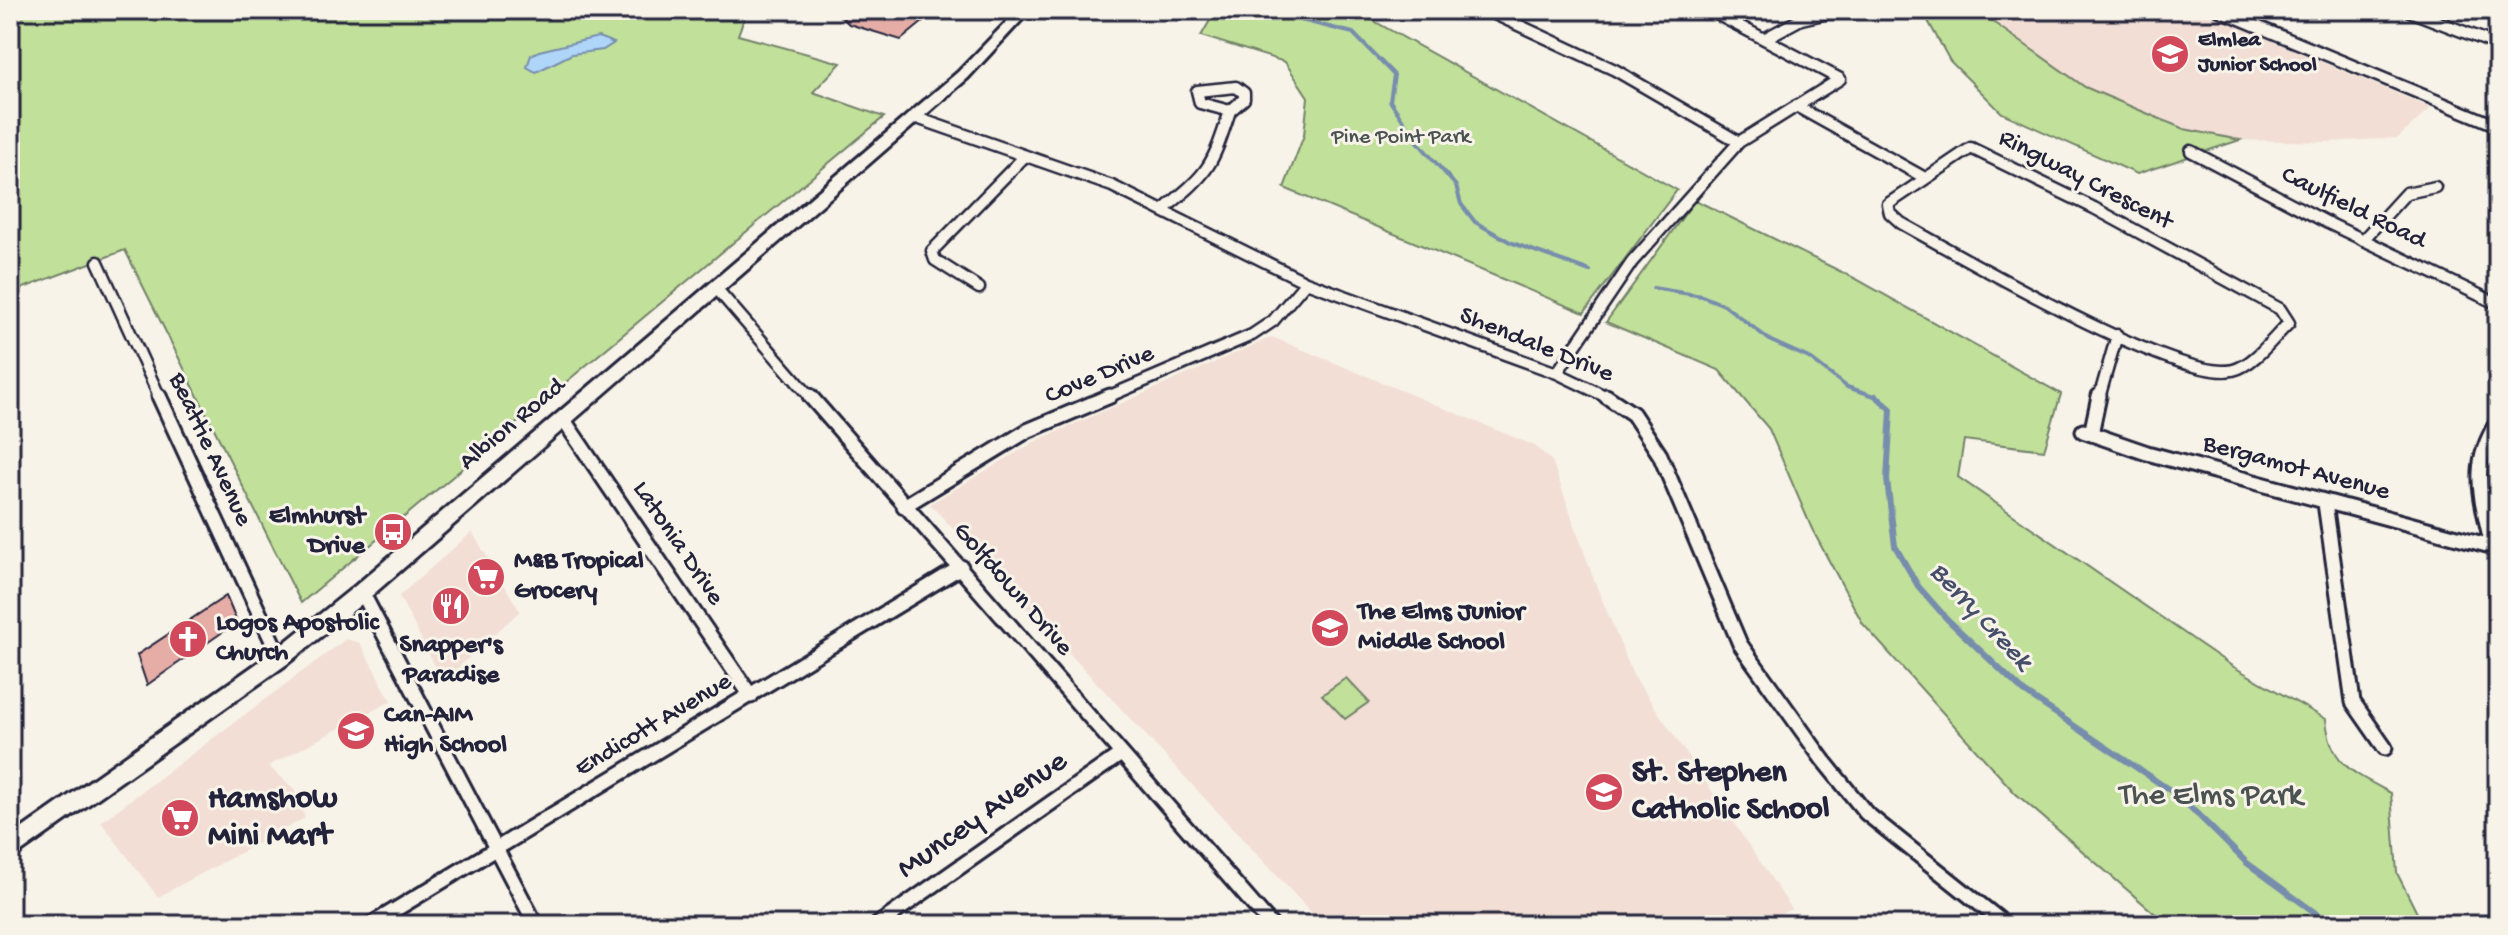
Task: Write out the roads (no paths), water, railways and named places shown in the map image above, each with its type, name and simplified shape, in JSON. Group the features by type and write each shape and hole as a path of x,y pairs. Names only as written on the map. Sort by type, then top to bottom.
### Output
{"main road":[{"name":"Albion Road","path":"10,850 280,658 362,592 963,75 1025,10"}],"street":[{"path":"1486,10 1615,70 1739,142"},
{"path":"1557,373 1632,262 1739,142 1840,79 1709,10"},
{"path":"1764,39 1801,19 1841,10"},
{"path":"2218,10 2498,126"},
{"path":"2407,10 2498,45"},
{"path":"1796,106 1925,178"},
{"path":"1163,210 1204,176 1213,163 1230,111"},
{"name":"Shendale Drive","path":"914,117 1112,186 1306,282 1557,373 1605,395 1633,414 1660,455 1740,644 1823,760 1866,813 2006,925"},
{"name":"Ringway Crescent","path":"1971,148 1988,154 2280,309 2289,323 2233,371 2211,372 2117,335 2017,287 1901,223 1890,213 1888,204 1925,178 1971,148"},
{"name":"Caulfield Road","path":"2191,151 2363,240 2498,304"},
{"path":"979,288 935,260 932,251 1025,156"},
{"path":"2363,240 2406,193 2435,187"},
{"name":"Beattie Avenue","path":"98,262 280,658"},
{"name":"Cove Drive","path":"904,506 1027,431 1252,335 1273,321 1306,282"},
{"name":"Golfdown Drive","path":"716,288 1271,925"},
{"name":"Bergamot Avenue","path":"2117,335 2087,432 2147,453 2495,548"},
{"name":"Latonia Drive","path":"563,419 751,696"},
{"path":"2495,548 2475,470 2483,440 2498,421"},
{"path":"2325,503 2353,702 2385,748"},
{"name":"Endicott Avenue","path":"370,925 961,567"},
{"path":"362,592 536,925"},
{"name":"Muncey Avenue","path":"877,925 1121,754"}],"water":[{"path":"598,37 614,43 603,50 572,54 536,72 527,67 531,55 539,51"}],"waterway":[{"name":"Berry Creek","path":"1283,10 1301,20 1353,33 1394,75 1390,101 1417,141 1456,186 1461,204 1475,222 1510,242 1590,271"},
{"name":"Berry Creek","path":"1653,288 1702,296 1724,305 1771,341 1809,358 1847,387 1877,397"},
{"name":"Berry Creek","path":"1877,397 1881,398"},
{"name":"Berry Creek","path":"1877,397 1891,409 1887,480 1895,546 1918,586 1947,619 2024,692 2180,797 2247,863 2332,925"}],"place":[{"name":"Elmlea Junior School","path":"2170,54"},
{"name":"Elmhurst Drive","path":"393,532"},
{"name":"M&B Tropical Grocery","path":"486,577"},
{"name":"Snapper's Paradise","path":"451,606"},
{"name":"The Elms Junior Middle School","path":"1330,628"},
{"name":"Logos Apostolic Church","path":"188,639"},
{"name":"Can-AIM High School","path":"356,731"},
{"name":"St. Stephen Catholic School","path":"1604,792"},
{"name":"Hamshow Mini Mart","path":"180,818"}],"park label":[{"name":"Pine Point Park","path":"1401,138"},
{"name":"The Elms Park","path":"2211,797"}]}
